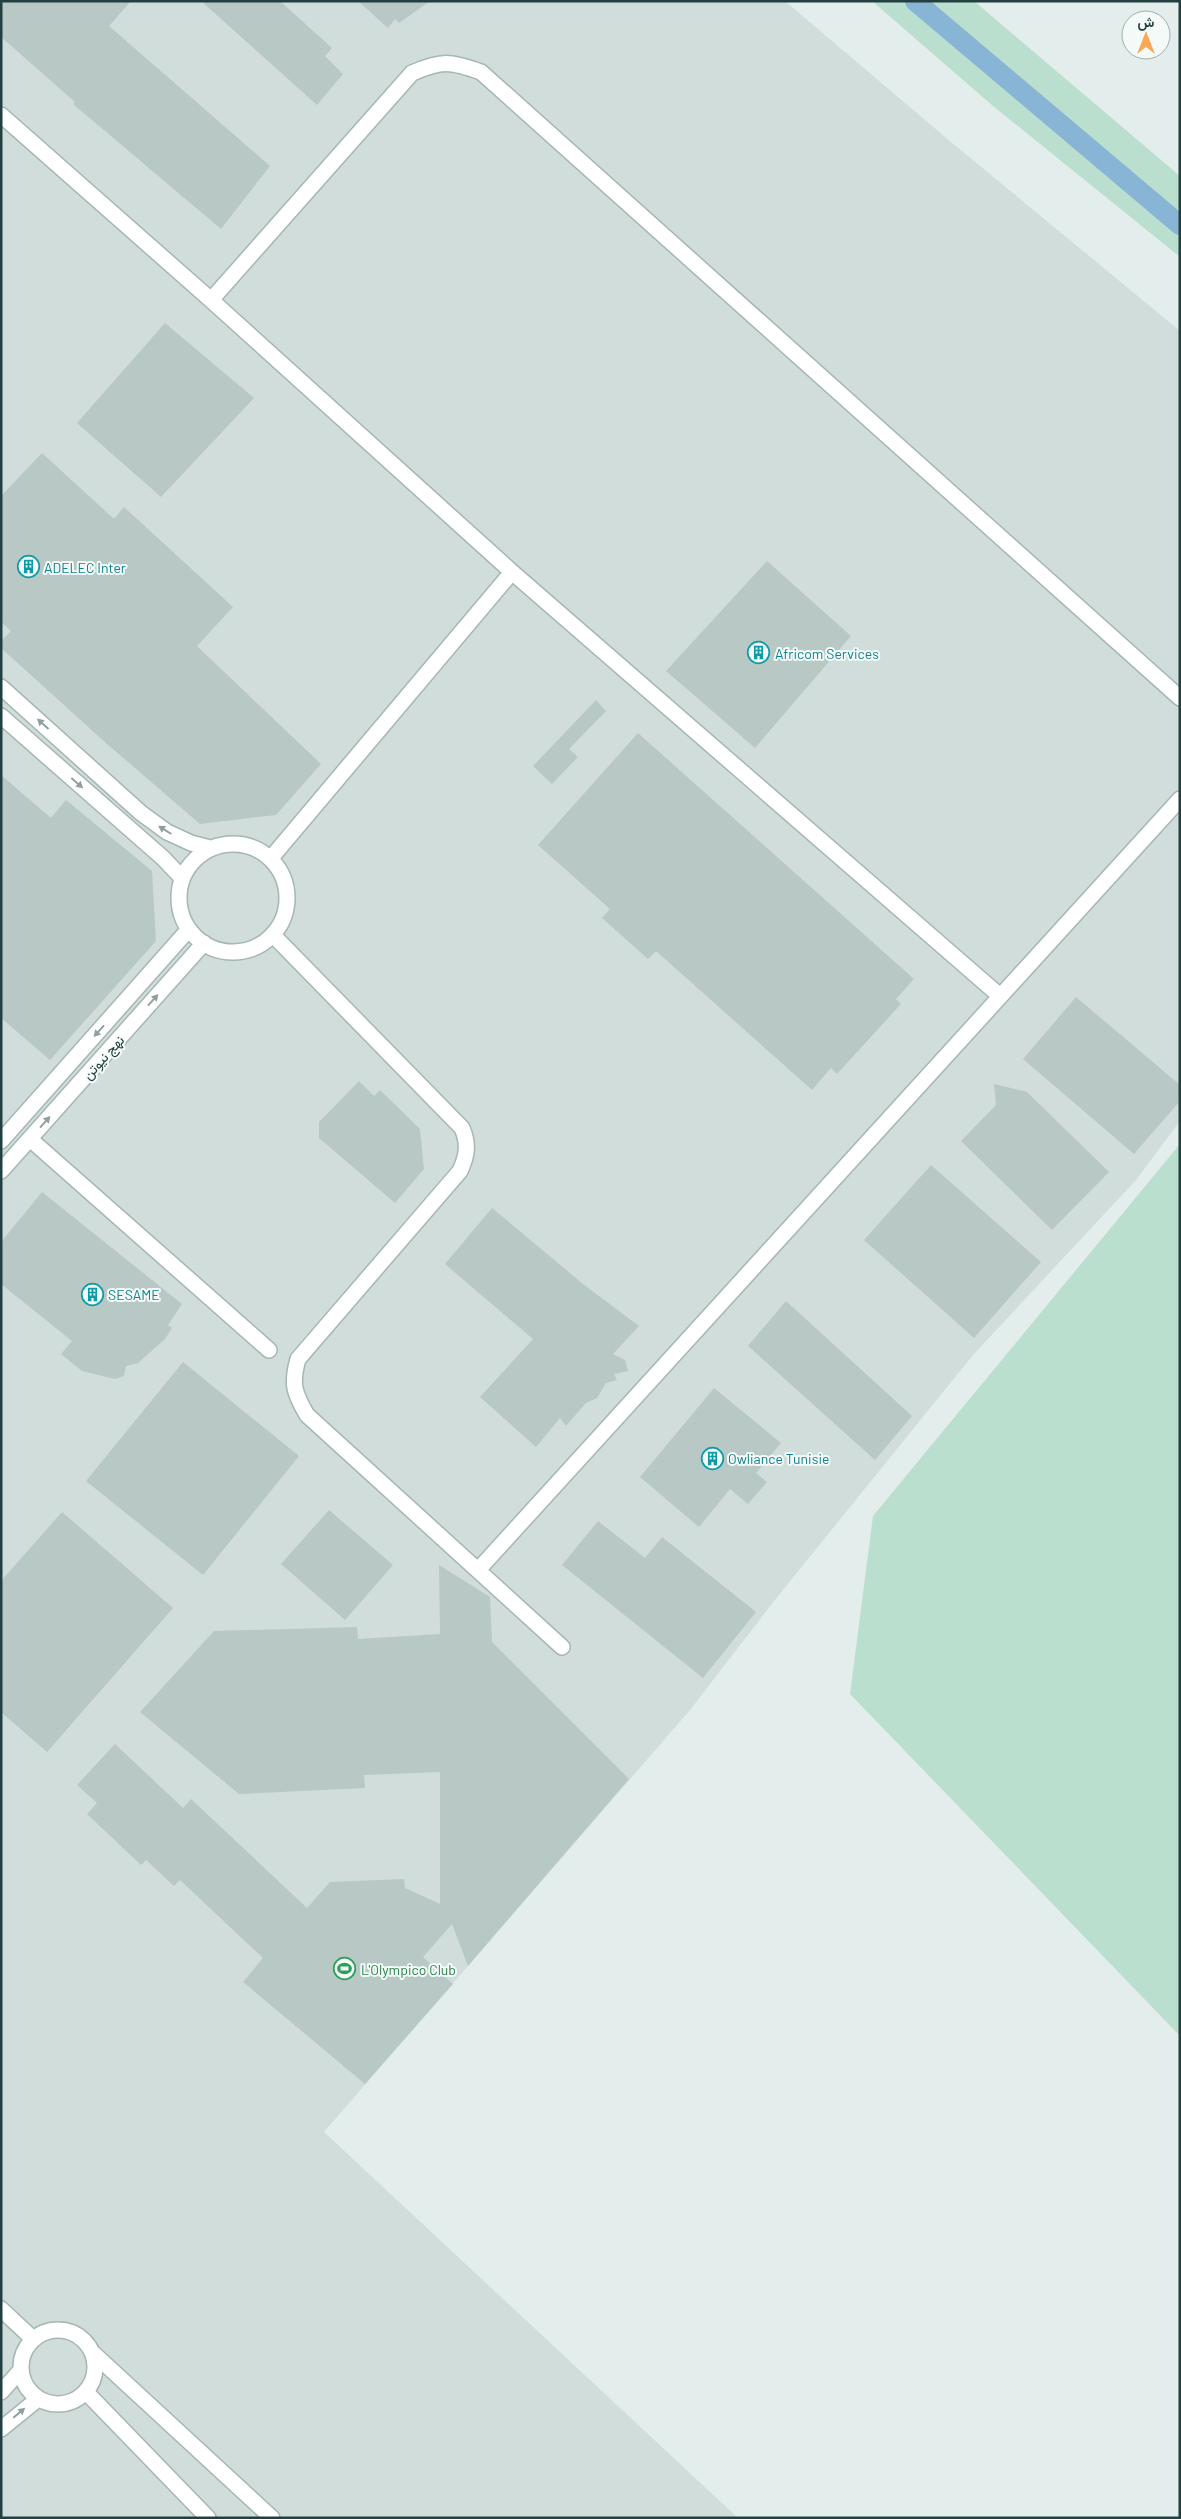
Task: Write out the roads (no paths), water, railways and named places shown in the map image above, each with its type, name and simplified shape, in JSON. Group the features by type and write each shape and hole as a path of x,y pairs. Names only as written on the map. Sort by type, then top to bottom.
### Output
{"street":[{"path":"211,300 412,73 434,63 456,63 481,72 1180,698"},
{"path":"1,115 211,300 512,572 1000,996"},
{"path":"271,858 512,572"},
{"path":"1,687 141,813 167,832 191,844 210,848"},
{"path":"1,716 163,858 182,878"},
{"path":"479,1569 1180,799"},
{"path":"231,843 253,846 271,858 283,875 288,896 285,917 273,935 256,948 235,952 214,949 189,930 183,920 178,900 182,878 193,860 210,848 231,843"},
{"name":"نهج نيوتن","path":"1,1141 189,930"},
{"path":"273,935 462,1128 468,1140 466,1158 460,1171 298,1359 293,1378 296,1396 307,1415 562,1646"},
{"name":"نهج نيوتن","path":"1,1171 204,943"},
{"path":"30,1139 269,1350"},
{"path":"1,2309 32,2338"},
{"path":"1,2392 20,2371 25,2347 32,2338 49,2330 69,2330 84,2340 92,2352 272,2518"},
{"path":"20,2371 28,2390 38,2399 54,2404 73,2401 86,2392 93,2381 96,2365 92,2352"},
{"path":"86,2392 208,2518"},
{"path":"1,2429 38,2399"}],"waterway":[{"path":"915,1 1180,225"}],"place":[{"name":"ADELEC Inter","path":"28,567"},
{"name":"Africom Services","path":"759,653"},
{"name":"SESAME","path":"92,1294"},
{"name":"Owliance Tunisie","path":"712,1458"},
{"name":"L'Olympico Club","path":"345,1969"}]}
